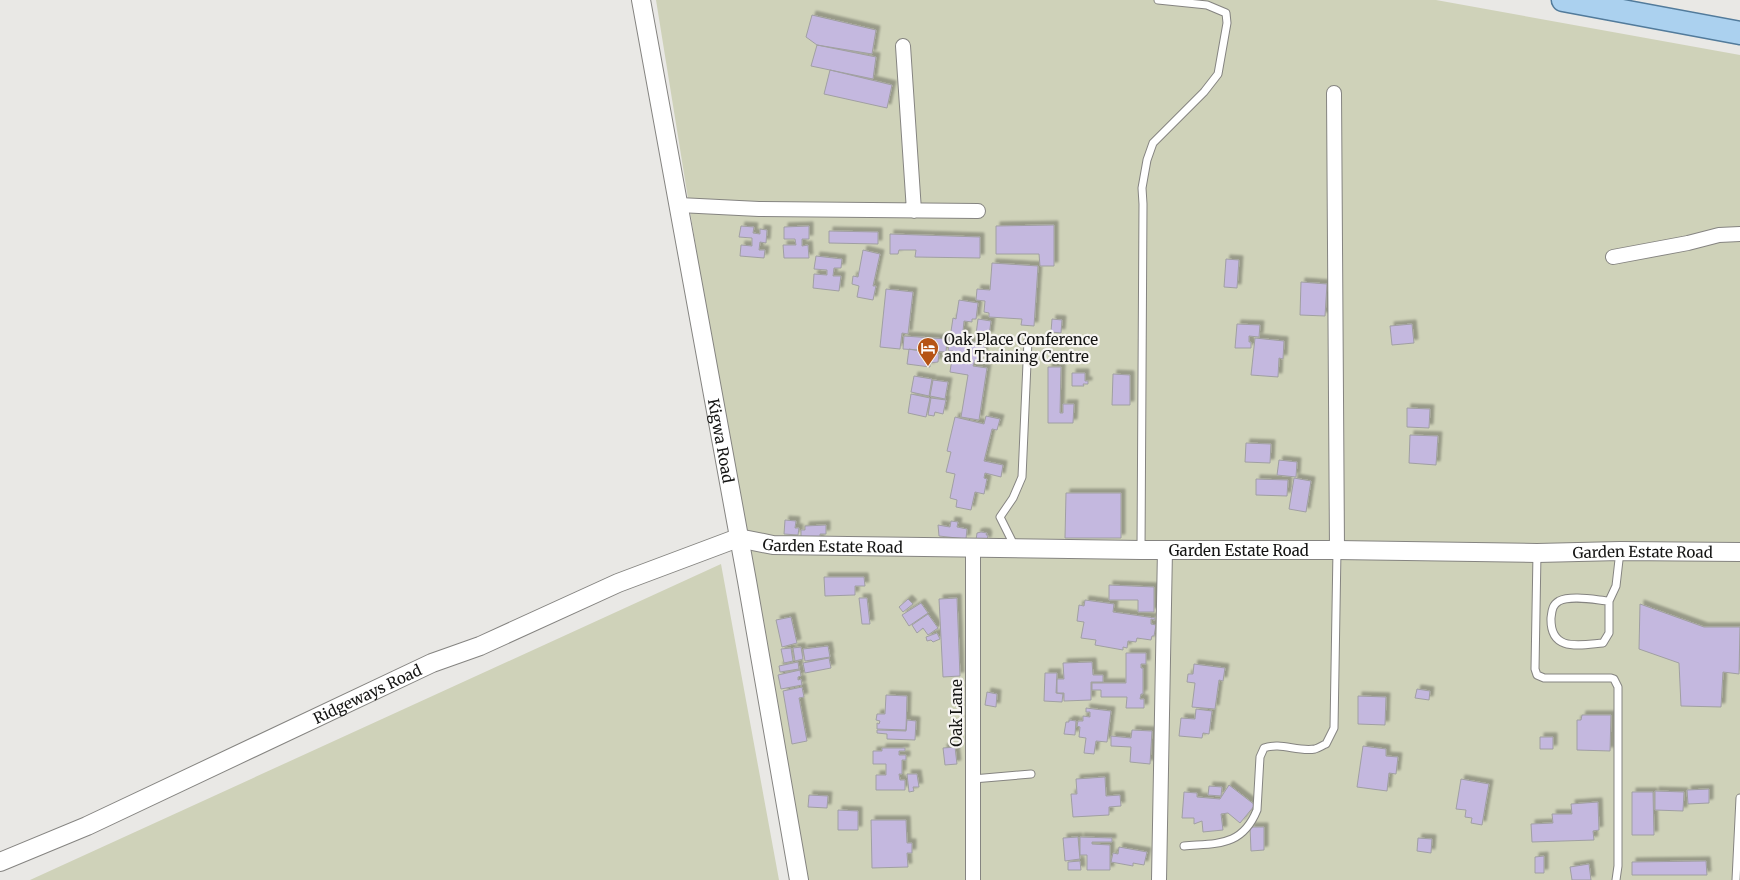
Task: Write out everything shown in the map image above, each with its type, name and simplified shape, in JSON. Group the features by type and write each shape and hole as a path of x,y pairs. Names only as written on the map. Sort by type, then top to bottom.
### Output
{"main road":[{"path":"1563,0 1740,33"}],"street":[{"name":"Kigwa Road","path":"641,0 799,880"},
{"path":"903,46 914,211"},
{"path":"1334,93 1337,550"},
{"path":"678,205 978,211"},
{"path":"1612,257 1718,235 1740,234"},
{"name":"Garden Estate Road","path":"738,538 773,545 1538,553 1620,551 1740,552"},
{"name":"Ridgeways Road","path":"0,862 87,826 432,663 480,646 618,583 738,538"},
{"name":"Oak Lane","path":"973,547 973,880"},
{"path":"1159,880 1165,549"}],"lane":[{"path":"1141,550 1142,188 1147,160 1153,142 1204,92 1218,74 1227,23 1226,13 1207,5 1158,0"},
{"path":"973,547 1013,543 1000,517 1014,498 1022,477 1028,340"},
{"path":"1184,846 1226,843 1234,839 1254,818 1257,810 1260,757 1264,748 1271,745 1297,749 1316,748 1326,744 1334,728 1337,550"},
{"path":"1609,601 1566,599 1558,602 1552,609 1551,622 1556,638 1567,644 1603,643 1606,640 1609,632 1609,601 1616,586 1620,551"},
{"path":"1538,553 1535,669 1537,674 1544,678 1611,678 1614,679 1618,687 1618,866 1616,880"},
{"path":"972,779 1031,774"},
{"path":"1736,880 1740,798"}],"green space":[{"path":"656,0 1436,0 1740,55 1740,880 798,880"},
{"path":"721,564 779,880 30,880"}],"building":[{"path":"812,15 876,30 872,54 817,45 806,37"},
{"path":"817,45 876,57 873,79 811,66"},
{"path":"830,70 892,85 887,108 824,94"},
{"path":"1054,225 1054,266 1040,266 1039,254 996,254 996,226"},
{"path":"741,226 754,227 753,233 760,234 760,229 767,230 766,243 760,242 759,250 765,250 764,258 740,256 741,245 752,246 752,238 739,237"},
{"path":"809,226 809,239 802,239 802,246 808,245 809,258 784,258 783,245 796,245 795,239 784,239 784,227"},
{"path":"829,231 878,232 878,244 829,243"},
{"path":"890,234 980,237 980,258 915,257 916,250 899,250 898,254 890,254"},
{"path":"863,250 880,254 873,286 876,286 873,300 857,297 859,286 852,284 853,276 858,277"},
{"path":"816,256 842,259 841,268 834,268 833,276 841,276 839,291 813,288 814,274 827,275 827,270 814,269"},
{"path":"1226,259 1239,260 1237,288 1224,287"},
{"path":"992,263 1038,266 1034,326 1021,325 1022,319 989,317 989,313 984,312 985,301 976,300 977,289 990,290"},
{"path":"1301,282 1327,284 1325,316 1300,315"},
{"path":"886,289 913,292 908,334 902,333 900,349 880,347"},
{"path":"959,300 978,303 976,319 972,319 972,322 964,321 963,331 967,332 966,341 985,344 982,361 975,360 973,366 987,368 979,420 961,417 968,375 950,372 953,351 948,351 953,318 956,319"},
{"path":"978,319 991,321 989,336 976,334"},
{"path":"1052,319 1062,320 1061,333 1051,332"},
{"path":"1237,324 1260,325 1259,337 1249,336 1251,348 1235,348"},
{"path":"1412,324 1414,343 1392,345 1390,326"},
{"path":"904,336 947,339 946,352 903,349"},
{"path":"1255,338 1284,341 1283,359 1279,358 1278,377 1251,375"},
{"path":"909,349 939,354 938,362 930,363 930,367 907,364"},
{"path":"1048,367 1061,367 1060,413 1063,413 1063,404 1074,404 1073,423 1048,423"},
{"path":"1072,373 1085,373 1085,381 1088,381 1088,384 1072,386"},
{"path":"1113,374 1130,375 1130,405 1112,405"},
{"path":"914,376 932,379 929,396 911,392"},
{"path":"933,380 948,382 945,399 930,396"},
{"path":"911,394 930,398 926,417 908,413"},
{"path":"931,398 946,400 943,414 935,412 934,416 928,415"},
{"path":"1407,408 1430,409 1429,428 1407,427"},
{"path":"986,416 1000,419 997,430 992,429 984,461 1003,465 1001,477 985,473 984,478 987,479 984,494 975,492 971,510 956,507 957,500 950,498 955,474 946,472 951,452 947,451 955,417 984,424"},
{"path":"1410,435 1438,436 1436,465 1409,463"},
{"path":"1246,443 1271,444 1270,463 1245,462"},
{"path":"1279,460 1297,462 1296,477 1277,475"},
{"path":"1294,478 1311,481 1306,512 1289,509"},
{"path":"1256,479 1288,480 1287,496 1256,495"},
{"path":"1066,493 1121,493 1121,538 1065,538"},
{"path":"785,520 796,521 795,528 799,528 798,535 784,534"},
{"path":"951,521 958,522 957,527 967,529 966,539 939,536 938,525 950,527"},
{"path":"826,525 826,534 820,534 820,540 801,540 801,530 805,530 805,526"},
{"path":"977,533 987,533 987,541 976,540"},
{"path":"824,577 864,577 865,586 855,586 855,595 825,596"},
{"path":"1109,585 1154,587 1154,612 1138,612 1138,600 1109,600"},
{"path":"859,598 867,598 870,624 862,624"},
{"path":"957,598 960,676 943,677 939,599"},
{"path":"908,599 913,604 903,612 899,607"},
{"path":"1085,600 1114,604 1113,612 1155,618 1155,620 1151,619 1151,624 1156,625 1154,636 1152,636 1151,640 1137,638 1136,642 1128,641 1127,648 1123,647 1123,650 1095,645 1096,640 1081,638 1084,622 1077,621 1079,605 1084,606"},
{"path":"921,603 928,613 909,626 902,615"},
{"path":"1640,604 1704,627 1740,627 1739,674 1723,672 1721,707 1681,706 1679,663 1639,649"},
{"path":"928,614 938,628 928,635 923,628 917,633 912,625"},
{"path":"791,617 797,643 782,647 776,620"},
{"path":"937,633 940,639 933,642 931,640 927,641 926,637"},
{"path":"828,646 830,657 805,661 803,649"},
{"path":"801,647 803,659 795,661 793,648"},
{"path":"791,648 793,661 784,663 781,649"},
{"path":"1126,653 1146,653 1146,664 1141,664 1141,668 1143,668 1143,694 1141,694 1140,699 1144,699 1144,708 1126,708 1127,697 1101,697 1101,690 1092,690 1092,683 1126,683"},
{"path":"829,658 831,668 805,673 803,663"},
{"path":"798,662 799,669 780,672 779,666"},
{"path":"1092,662 1093,675 1103,675 1103,682 1091,682 1091,700 1064,701 1064,693 1057,693 1057,679 1064,679 1063,663"},
{"path":"1194,664 1225,668 1223,681 1219,680 1215,709 1192,707 1195,683 1187,682 1188,674 1193,674"},
{"path":"800,670 801,676 798,677 798,680 801,679 802,685 781,689 778,675"},
{"path":"1045,673 1057,673 1056,693 1063,694 1062,702 1044,701"},
{"path":"802,687 804,697 799,698 807,741 792,744 783,691"},
{"path":"1417,689 1430,691 1429,700 1415,698"},
{"path":"987,692 997,694 996,707 985,705"},
{"path":"886,695 907,696 906,730 877,729 877,723 879,724 880,721 876,720 877,714 885,714"},
{"path":"1358,696 1386,697 1385,725 1358,724"},
{"path":"1086,708 1111,711 1107,742 1096,741 1094,754 1084,753 1086,738 1079,737 1080,727 1077,726 1078,721 1083,721 1083,716 1090,717 1090,712 1086,712"},
{"path":"1196,709 1212,711 1209,734 1203,733 1202,738 1179,736 1181,718 1195,719"},
{"path":"1582,715 1611,715 1610,751 1577,750 1577,720 1581,720"},
{"path":"907,720 916,721 915,740 887,739 887,734 877,733 877,730 906,731"},
{"path":"1069,720 1076,721 1075,735 1064,734 1066,722 1069,722"},
{"path":"1132,730 1152,731 1150,764 1130,762 1131,747 1111,746 1111,736 1131,738"},
{"path":"1540,737 1553,737 1553,749 1540,749"},
{"path":"1363,746 1386,749 1386,756 1398,757 1396,774 1389,773 1387,791 1357,787"},
{"path":"955,747 957,764 945,765 943,748"},
{"path":"882,748 905,748 905,751 899,751 899,755 906,755 906,760 902,760 902,774 899,774 900,780 905,780 905,790 876,790 876,775 886,775 886,764 873,764 873,751 882,751"},
{"path":"907,774 917,774 919,787 913,787 914,791 909,792"},
{"path":"1105,777 1106,796 1120,795 1121,806 1109,807 1109,815 1073,817 1071,794 1077,794 1076,779"},
{"path":"1461,779 1489,784 1482,825 1471,823 1472,818 1465,817 1466,810 1456,809"},
{"path":"1229,785 1255,805 1240,823 1228,813 1221,814 1223,830 1203,832 1202,821 1194,824 1194,818 1182,818 1184,792 1197,793 1197,797 1220,799"},
{"path":"1209,786 1222,787 1221,796 1208,795"},
{"path":"1709,789 1709,803 1688,804 1687,790"},
{"path":"1655,791 1684,792 1683,811 1655,810"},
{"path":"1632,792 1653,792 1654,835 1632,835"},
{"path":"809,795 828,796 827,808 808,807"},
{"path":"1598,802 1599,830 1593,831 1594,840 1532,842 1531,824 1553,823 1552,814 1572,814 1571,804"},
{"path":"838,810 858,811 858,830 838,830"},
{"path":"871,820 906,820 907,843 912,843 912,853 907,853 908,867 872,868"},
{"path":"1250,827 1264,827 1264,850 1251,851"},
{"path":"1078,837 1080,859 1065,861 1063,838"},
{"path":"1080,837 1112,838 1112,842 1092,842 1092,844 1110,845 1110,870 1087,870 1087,855 1080,855"},
{"path":"1418,838 1432,839 1431,853 1417,851"},
{"path":"1119,847 1147,852 1144,865 1133,863 1133,866 1111,862 1113,853 1118,854"},
{"path":"1544,856 1544,873 1535,873 1535,857"},
{"path":"1080,861 1081,870 1068,870 1068,862"},
{"path":"1706,861 1707,875 1632,875 1632,862"},
{"path":"1589,864 1591,880 1572,880 1570,867"}],"place":[{"name":"Oak Place Conference and Training Centre","path":"928,367"}]}
